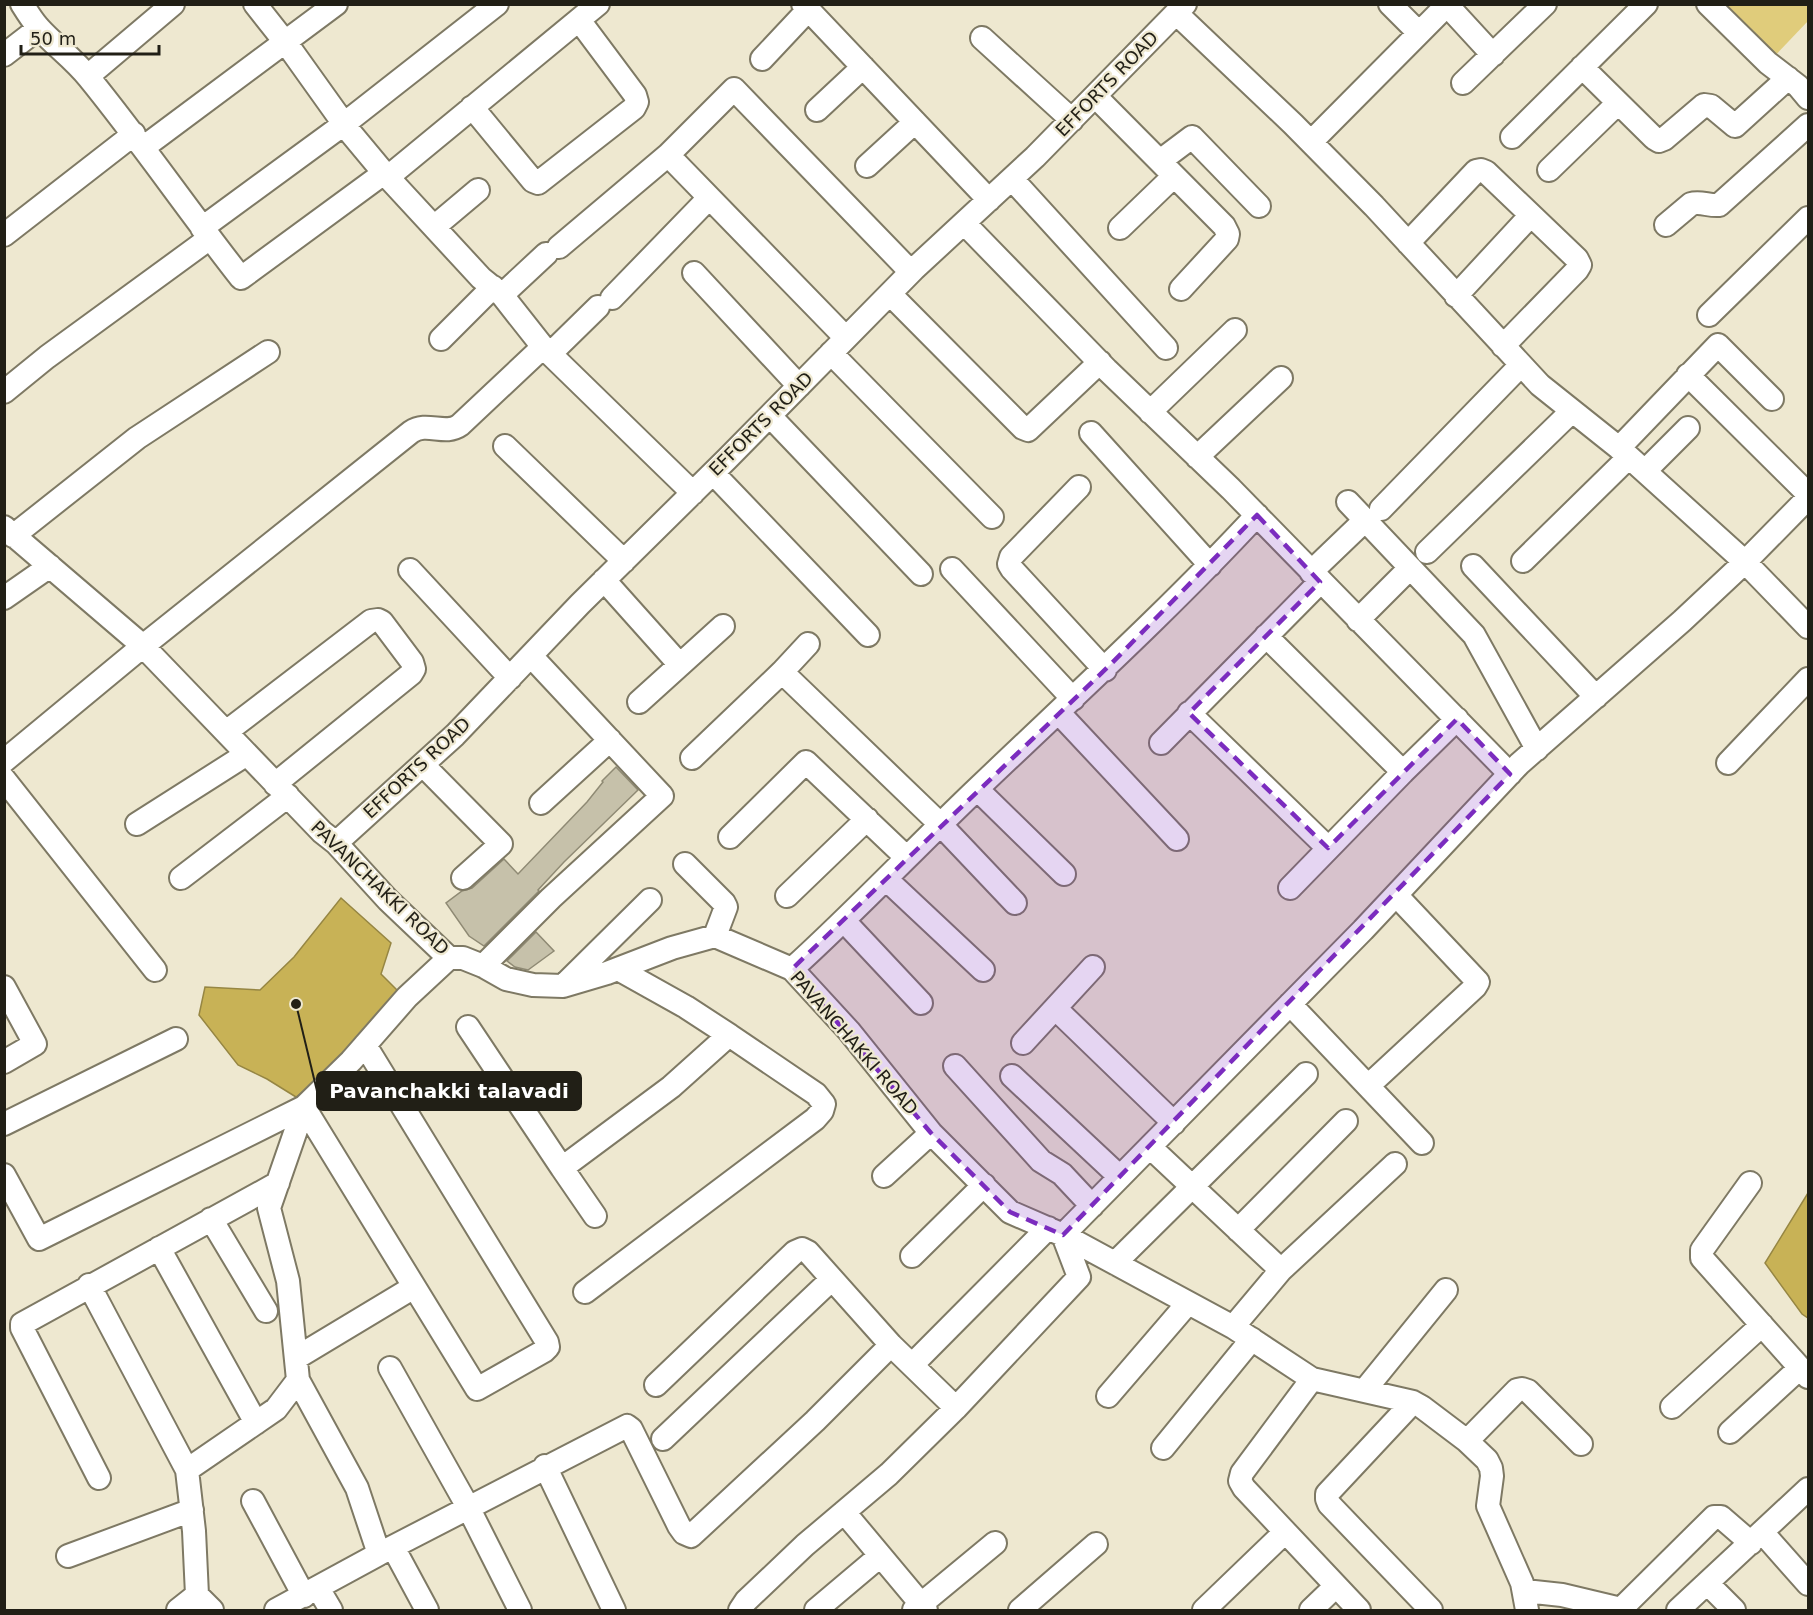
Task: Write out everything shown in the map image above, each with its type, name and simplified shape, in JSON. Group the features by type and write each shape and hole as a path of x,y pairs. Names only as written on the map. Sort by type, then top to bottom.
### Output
{"street":[{"path":"88,76 173,4"},
{"path":"255,4 344,124 386,175 481,278 497,291 546,350 693,493"},
{"path":"4,235 336,4"},
{"path":"4,392 497,4"},
{"path":"24,5 39,28 88,76 241,278 386,175 598,4"},
{"path":"1390,4 1419,33"},
{"path":"1463,83 1545,4"},
{"path":"1512,137 1646,4"},
{"path":"1708,4 1768,63 1809,98"},
{"path":"1311,142 1448,5 1493,55"},
{"path":"762,59 806,7 988,200"},
{"path":"1181,9 1408,243 1540,385 1631,459 1746,562 1809,627"},
{"name":"EFFORTS ROAD","path":"336,843 455,735 604,580 912,272 1012,179 1181,9"},
{"path":"472,107 533,182 538,183 634,108 637,102 635,94 579,20"},
{"path":"4,56 39,28"},
{"path":"982,38 1072,120"},
{"path":"817,110 863,67"},
{"path":"1582,67 1659,141 1704,105 1711,106 1736,126 1788,78"},
{"path":"441,339 497,291 553,250 668,155 735,89 912,272"},
{"path":"1095,96 1224,226 1228,234 1227,239 1181,289"},
{"path":"1550,170 1618,103"},
{"path":"867,166 915,122"},
{"path":"1666,225 1691,204 1719,205 1809,124"},
{"path":"1120,228 1192,137 1259,206"},
{"path":"668,155 710,198 992,517"},
{"path":"1408,243 1476,171 1481,170 1486,172 1577,259 1580,265 1577,270 1503,346"},
{"path":"1012,179 1166,348"},
{"path":"434,227 478,190"},
{"path":"4,761 143,646 418,428 450,430 460,425 546,350 605,303 710,198"},
{"path":"1456,296 1531,215"},
{"path":"1709,315 1809,218"},
{"path":"964,223 1150,412 1257,515 1315,577 1510,774"},
{"path":"694,273 799,386"},
{"path":"890,294 1023,428 1028,430 1100,362"},
{"path":"1150,412 1235,330"},
{"path":"1522,561 1631,459 1688,375 1718,345 1772,399"},
{"path":"9,531 137,438 268,352"},
{"path":"1381,508 1521,365"},
{"path":"912,1365 1055,1231 1092,1206 1396,895 1510,774 1746,562 1809,496 1688,375"},
{"path":"1197,457 1281,378"},
{"path":"1427,552 1572,411"},
{"path":"770,416 921,574"},
{"path":"1631,459 1688,428"},
{"path":"1091,433 1210,565"},
{"path":"505,446 624,561"},
{"path":"713,473 868,635"},
{"path":"1079,488 1011,557 1009,564 1105,670"},
{"path":"1348,502 1474,635 1537,749"},
{"path":"792,969 845,922 906,857 1105,670 1257,515"},
{"path":"1161,743 1266,636 1359,526"},
{"name":"PAVANCHAKKI ROAD","path":"9,531 143,646 322,832 336,843 388,900 449,958 463,958 506,979 533,986 563,986 618,969 672,948 716,936 792,969 849,1031 931,1133 1010,1212 1055,1231 1233,1327 1312,1379"},
{"path":"4,598 50,566"},
{"path":"1473,566 1596,697"},
{"path":"952,569 1177,839"},
{"path":"410,570 510,678"},
{"path":"1358,620 1405,573"},
{"path":"604,580 680,665"},
{"path":"181,878 411,674 414,669 412,663 382,622 371,621 226,732"},
{"path":"639,702 723,626"},
{"path":"1266,636 1403,772"},
{"path":"692,758 808,644"},
{"path":"483,966 551,898 662,796 531,656"},
{"path":"782,672 941,825 1015,903"},
{"path":"1728,764 1809,679"},
{"path":"1189,713 1328,848"},
{"path":"1290,888 1457,719"},
{"path":"541,803 610,740"},
{"path":"137,824 246,754"},
{"path":"730,837 806,762 906,857"},
{"path":"423,765 501,844 463,878"},
{"path":"4,779 155,970"},
{"path":"977,789 1064,874"},
{"path":"787,896 867,819"},
{"path":"685,864 726,907 716,936"},
{"path":"886,879 983,970"},
{"path":"1368,1086 1478,982 1396,895"},
{"path":"563,986 650,900"},
{"path":"845,922 921,1003"},
{"path":"4,1174 39,1239 304,1107 365,1045 407,997 449,958"},
{"path":"1023,1043 1093,967"},
{"path":"585,1293 806,1126 822,1111 824,1104 816,1094 729,1035 686,1007 618,969"},
{"path":"4,987 35,1044 4,1062"},
{"path":"1290,1004 1422,1143"},
{"path":"1056,1009 1174,1123"},
{"path":"468,1027 595,1216"},
{"path":"562,1168 671,1087 729,1035"},
{"path":"4,1124 176,1039"},
{"path":"304,1107 477,1389 548,1347 365,1045"},
{"path":"955,1066 1041,1161 1062,1174 1092,1206"},
{"path":"1114,1263 1306,1074"},
{"path":"1012,1076 1120,1177"},
{"path":"304,1107 269,1208 288,1281 297,1369 386,1551 427,1611"},
{"path":"1238,1230 1346,1121"},
{"path":"884,1176 931,1133"},
{"path":"1150,1147 1281,1270"},
{"path":"1233,1327 1281,1270 1395,1164"},
{"path":"99,1478 22,1324 278,1183"},
{"path":"1730,1432 1804,1372 1702,1258 1702,1250 1750,1183"},
{"path":"912,1256 984,1185"},
{"path":"211,1219 266,1311"},
{"path":"740,1611 746,1601 788,1561 889,1474 956,1408 1078,1277 1055,1231"},
{"path":"159,1248 256,1423"},
{"path":"656,1386 795,1252 802,1250 808,1252 891,1345 956,1408"},
{"path":"663,1439 832,1279"},
{"path":"89,1286 187,1470 205,1603 178,1611"},
{"path":"187,1470 276,1409 297,1369 414,1287"},
{"path":"1364,1390 1446,1290"},
{"path":"1108,1396 1188,1303"},
{"path":"1672,1407 1762,1324"},
{"path":"1164,1448 1252,1340"},
{"path":"276,1611 545,1466 627,1426 631,1429 679,1526 684,1533 691,1536 815,1421 891,1345"},
{"path":"390,1368 468,1507 520,1611"},
{"path":"1359,1611 1240,1481 1242,1473 1312,1379 1413,1402 1467,1441 1487,1460 1492,1476 1488,1499 1491,1514 1527,1598 1562,1595 1623,1610 1714,1517 1721,1517 1757,1537 1809,1584"},
{"path":"1467,1441 1516,1390 1522,1389 1528,1391 1581,1444"},
{"path":"1413,1402 1328,1494 1327,1499 1329,1504 1431,1611"},
{"path":"545,1466 614,1611"},
{"path":"1678,1611 1809,1489"},
{"path":"253,1501 311,1592 331,1611"},
{"path":"68,1556 192,1510"},
{"path":"844,1512 920,1609 995,1543"},
{"path":"1204,1611 1285,1532"},
{"path":"1020,1611 1096,1544"},
{"path":"816,1611 880,1556"},
{"path":"1707,1583 1734,1611"},
{"path":"1311,1611 1336,1586"}],"highlighted area":[{"path":"1257,515 1320,582 1189,713 1328,848 1457,719 1510,774 1063,1235 1010,1212 931,1133 792,969 1111,664"}],"shaded area":[{"path":"1709,5 1808,5 1808,21 1768,63"},
{"path":"341,898 391,943 381,974 400,993 326,1075 296,1097 238,1065 199,1015 205,987 260,990 294,957"},
{"path":"1808,1193 1808,1318 1802,1314 1765,1263"}],"building":[{"path":"616,767 638,790 564,862 539,891 484,946 469,936 446,903 462,891 472,888 504,859 518,874 587,802 602,781"},
{"path":"536,932 554,951 528,970 515,967 507,961"}],"place":[{"name":"Pavanchakki talavadi","path":"296,1004"}]}
